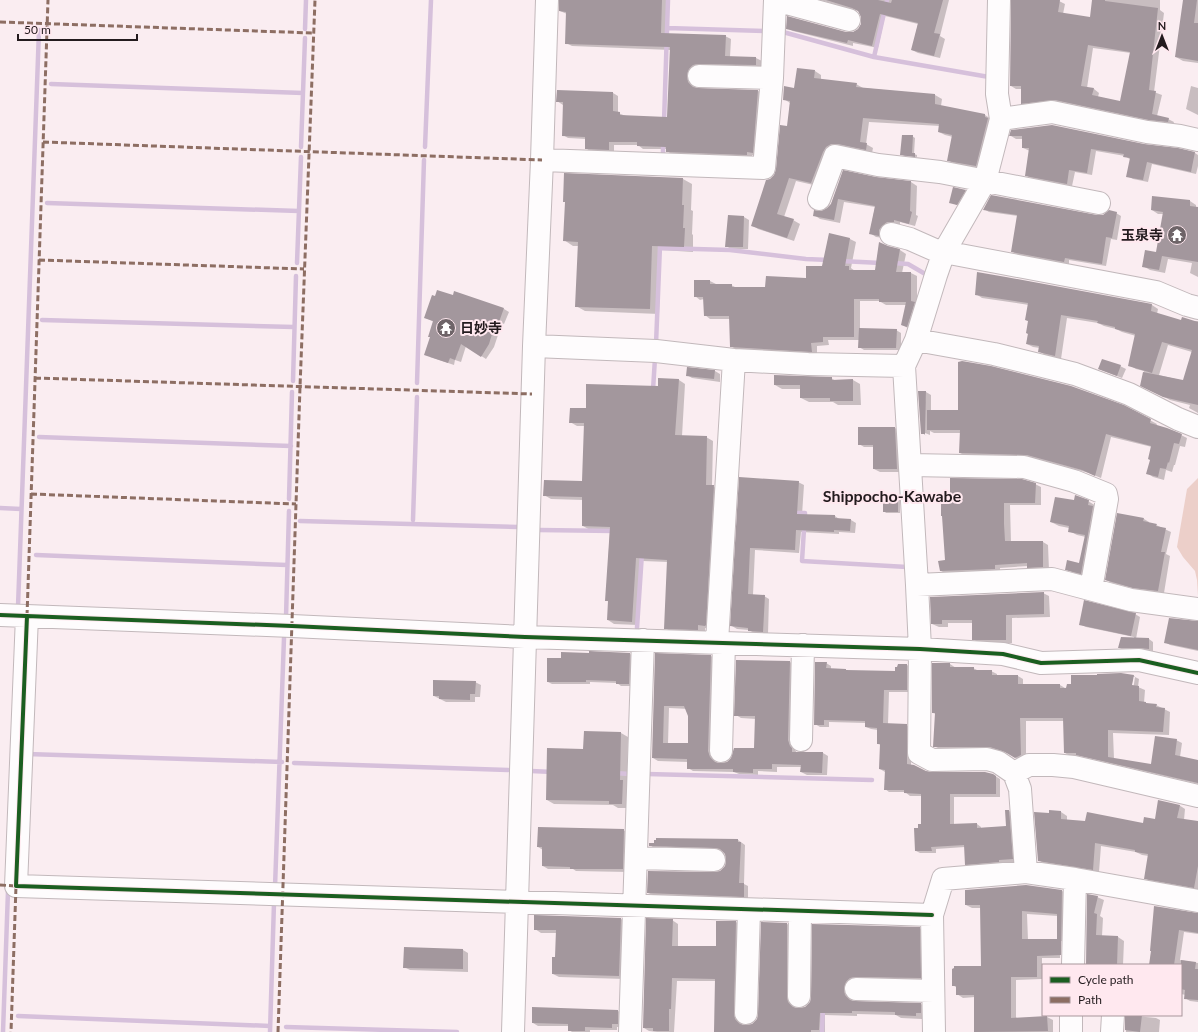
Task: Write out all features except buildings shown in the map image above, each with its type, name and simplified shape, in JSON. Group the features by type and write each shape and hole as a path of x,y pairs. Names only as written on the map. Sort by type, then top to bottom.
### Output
{"street":[{"path":"513,1032 546,0"},
{"path":"542,160 764,168 772,78 775,0 849,20"},
{"path":"999,0 997,94 1001,119 985,181 944,253 916,340 904,366 920,649 919,752 932,760 987,759 998,762 1014,773 1020,789 1026,872"},
{"path":"699,76 772,78"},
{"path":"1001,119 1052,112 1147,132 1198,140"},
{"path":"820,199 835,156 878,165 940,172 1099,203"},
{"path":"891,234 910,239 944,253 1156,292 1187,306 1198,308"},
{"path":"916,340 994,354 1075,374 1129,394 1178,419 1198,427"},
{"path":"534,346 656,351 734,360 808,364 904,366"},
{"path":"721,751 720,642 734,360"},
{"path":"910,466 1024,466 1074,481 1106,494 1107,499 1091,589"},
{"path":"917,585 1052,579 1131,600 1198,609"},
{"path":"0,615 292,626 525,637 920,649 1003,654 1041,662 1139,660 1198,673"},
{"path":"27,616 16,886 932,915"},
{"path":"630,1032 637,858 643,640"},
{"path":"801,740 803,645"},
{"path":"1014,773 1029,765 1074,767 1198,796"},
{"path":"637,858 714,860"},
{"path":"934,1032 932,915 943,879 1026,872 1075,879 1198,901"},
{"path":"1073,964 1075,879"},
{"path":"746,1012 750,910"},
{"path":"799,996 800,911"},
{"path":"856,989 933,991"},
{"path":"1071,1016 1071,1032"},
{"path":"1112,1032 1113,1016"}],"shaded area":[{"path":"1198,478 1198,596 1195,571 1177,547 1187,489"}],"waterway":[{"path":"305,29 306,0"},
{"path":"425,147 431,0"},
{"path":"664,122 668,0"},
{"path":"783,32 874,57 887,0"},
{"path":"667,28 768,31"},
{"path":"18,607 39,30"},
{"path":"301,147 305,38"},
{"path":"874,57 989,77"},
{"path":"51,84 303,93"},
{"path":"663,142 663,157"},
{"path":"297,263 301,157"},
{"path":"417,383 424,160"},
{"path":"47,203 299,211"},
{"path":"656,344 660,246"},
{"path":"660,248 730,250 806,259 829,260"},
{"path":"841,261 881,263"},
{"path":"893,263 908,264 927,275"},
{"path":"293,381 296,276"},
{"path":"42,320 294,327"},
{"path":"653,390 655,358"},
{"path":"289,499 292,392"},
{"path":"413,520 417,397"},
{"path":"39,437 291,446"},
{"path":"0,508 21,509"},
{"path":"286,617 289,511"},
{"path":"792,513 805,513 802,561 907,567"},
{"path":"300,521 518,527"},
{"path":"539,530 614,531"},
{"path":"637,628 642,553"},
{"path":"36,555 287,565"},
{"path":"275,887 284,638"},
{"path":"27,754 282,762"},
{"path":"294,763 508,770"},
{"path":"531,771 553,772"},
{"path":"614,773 630,774"},
{"path":"647,774 872,780"},
{"path":"3,1032 8,891"},
{"path":"270,1032 274,903"},
{"path":"822,1032 823,1008"},
{"path":"18,1016 270,1026"},
{"path":"286,1027 457,1032"}],"marked path":[{"path":"27,616 48,0"},
{"path":"278,1032 315,0"},
{"path":"0,22 313,33"},
{"path":"43,142 542,160"},
{"path":"39,260 304,269"},
{"path":"35,378 532,394"},
{"path":"31,494 296,504"},
{"path":"0,885 16,886 11,1032"}],"cycle path":[{"path":"0,615 292,626 525,637 920,649 1003,654 1041,663 1139,660 1198,673"},
{"path":"27,616 16,886 932,915"}],"place":[{"name":"玉泉寺","path":"1177,235"},
{"name":"日妙寺","path":"446,328"}],"district":[{"name":"Shippocho-Kawabe","path":"892,496"}]}
